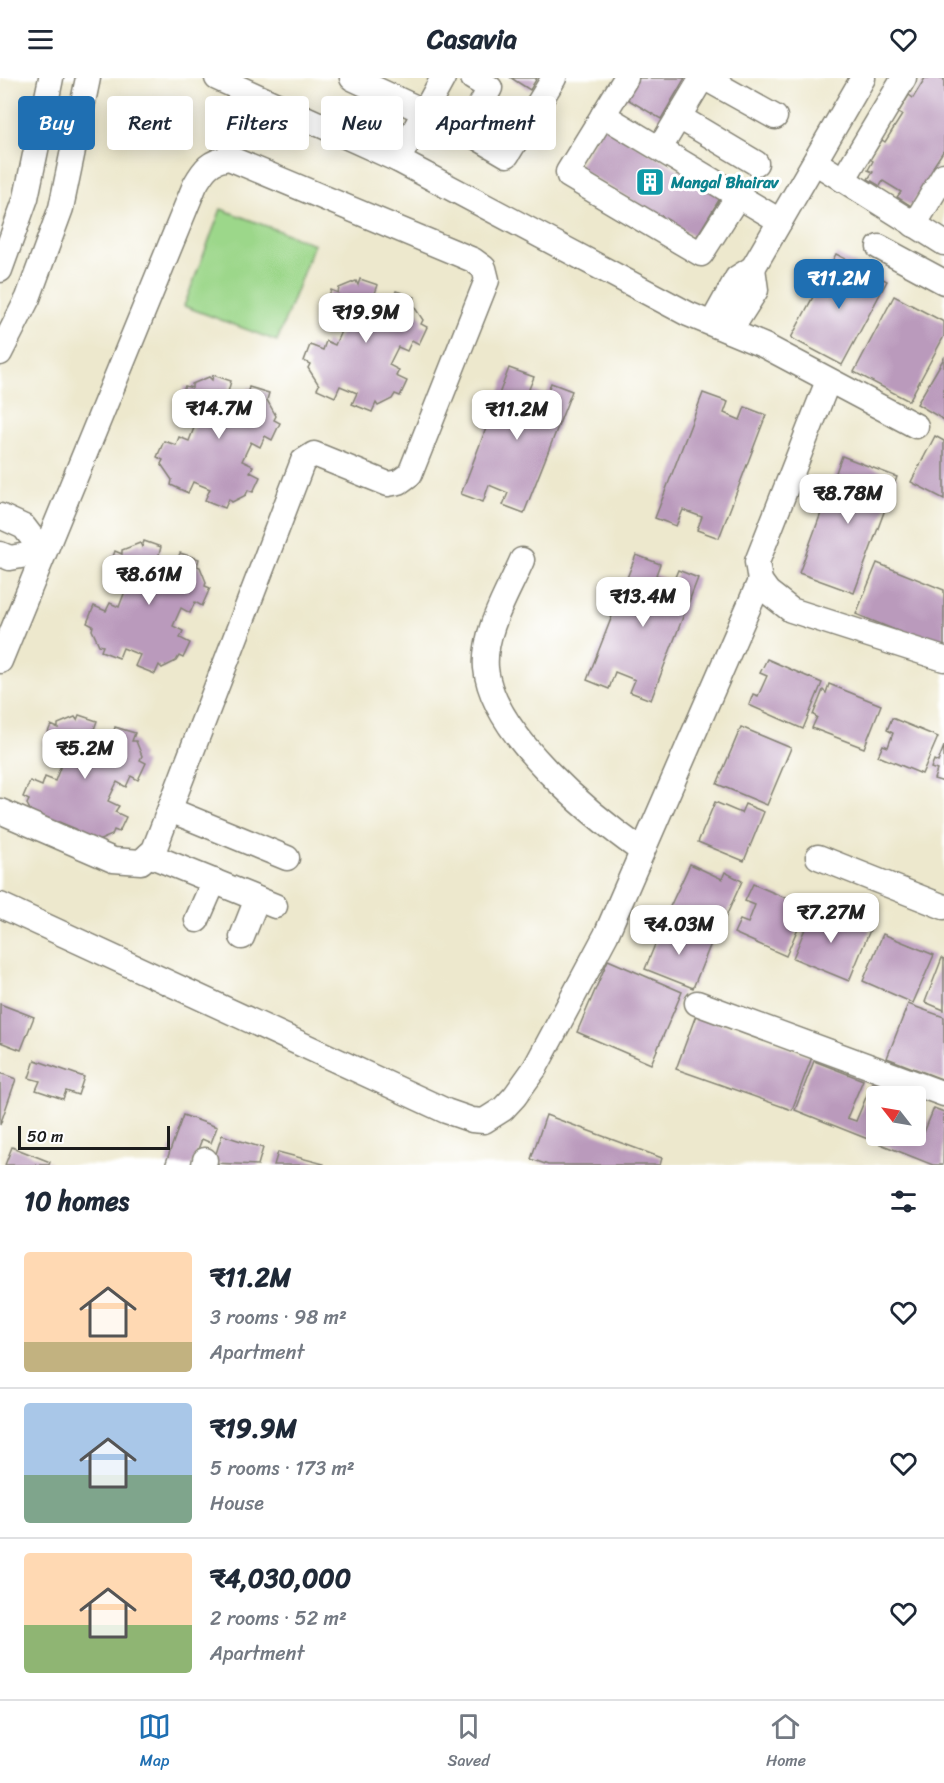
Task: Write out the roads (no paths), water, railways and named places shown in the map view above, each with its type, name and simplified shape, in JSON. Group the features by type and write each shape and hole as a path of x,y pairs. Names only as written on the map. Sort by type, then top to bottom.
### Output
{"street":[{"path":"0,270 26,198 51,78"},
{"path":"0,353 28,298 61,208 88,78"},
{"path":"217,78 398,160 688,314 765,346 915,426"},
{"path":"352,78 415,106"},
{"path":"433,96 443,78"},
{"path":"473,78 490,88 466,131 507,156 554,78"},
{"path":"626,78 568,172 569,176 701,254 738,196"},
{"path":"660,148 704,78 775,117"},
{"path":"721,327 737,278 753,268 863,78"},
{"path":"843,180 904,78"},
{"path":"603,115 780,221"},
{"path":"679,117 756,163"},
{"path":"398,160 415,129"},
{"path":"0,661 195,185 204,169 214,161 229,158 473,260 484,268 487,280 410,474 399,482 388,484 315,454 303,461 154,850 141,862 113,860 0,811"},
{"path":"815,162 944,243"},
{"path":"914,225 944,175"},
{"path":"879,247 944,282"},
{"path":"828,381 757,562 760,581 768,592 791,610 944,659"},
{"path":"0,516 24,527 43,552"},
{"path":"0,554 10,558 43,552"},
{"path":"522,560 491,632 486,668 491,692 502,715 576,801 642,851"},
{"path":"0,905 446,1111 472,1120 484,1121 503,1108 515,1096 535,1068 606,935 760,581"},
{"path":"170,810 287,858"},
{"path":"149,855 266,902 242,937"},
{"path":"818,857 944,907"},
{"path":"197,920 213,881"},
{"path":"697,1003 944,1094"}],"place":[{"name":"Mangal Bhairav","path":"650,182"}]}
